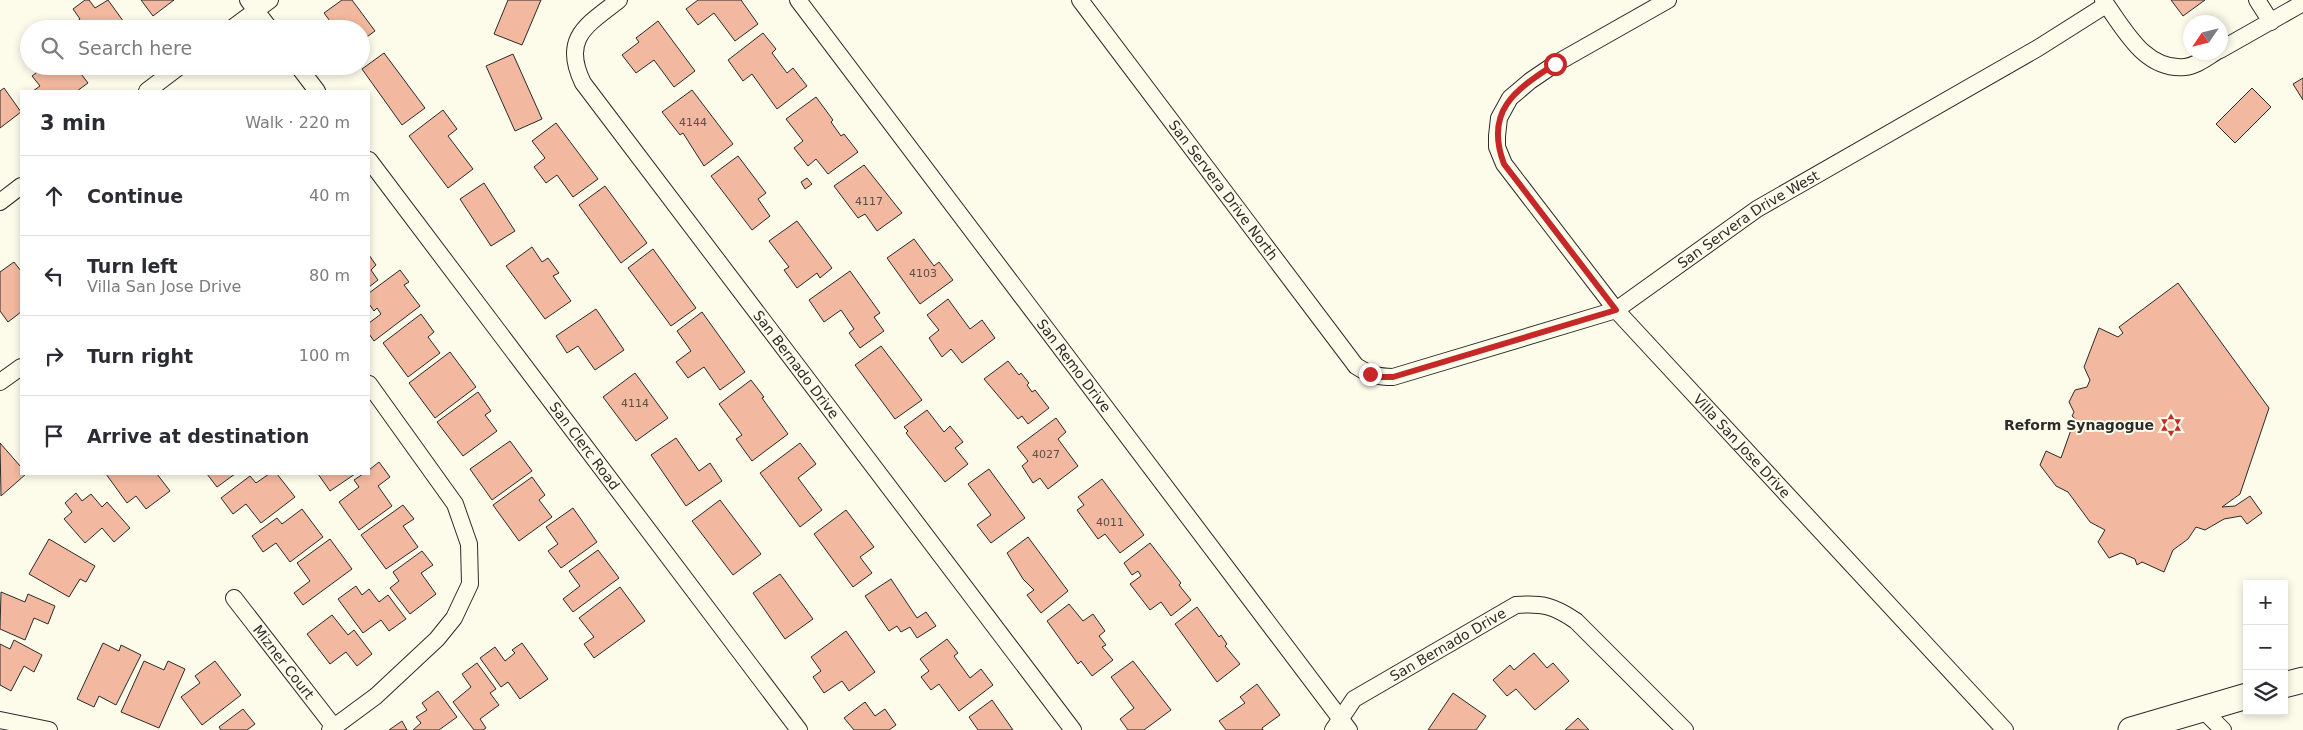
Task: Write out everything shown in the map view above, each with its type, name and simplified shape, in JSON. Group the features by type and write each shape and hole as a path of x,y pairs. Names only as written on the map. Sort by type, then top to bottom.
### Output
{"main road":[{"path":"2288,684 2303,680"},
{"path":"2131,730 2243,697"}],"street":[{"path":"239,20 252,5 270,0"},
{"name":"San Bernado Drive","path":"619,0 590,22 580,33 575,50 576,68 583,83 1073,730"},
{"name":"San Remo Drive","path":"798,0 1341,726"},
{"name":"San Servera Drive North","path":"1080,0 1356,366 1370,374"},
{"name":"Villa San Jose Drive","path":"1668,0 1555,64 1517,90 1510,98 1499,118 1497,146 1504,164 1616,310 2006,730"},
{"path":"2256,0 2271,22"},
{"path":"2105,2 2140,50 2154,62 2164,66 2185,68 2200,60"},
{"name":"San Servera Drive West","path":"1370,374 1393,377 1616,310 1757,209 2038,48 2105,2"},
{"path":"2228,46 2303,3"},
{"path":"252,5 263,20"},
{"path":"148,90 168,75"},
{"path":"305,75 316,90"},
{"name":"San Clerc Road","path":"370,161 799,730"},
{"path":"0,202 20,187"},
{"path":"0,382 20,367"},
{"path":"332,728 376,696 444,630 457,612 470,584 469,544 455,504 370,385"},
{"name":"Mizner Court","path":"234,598 332,728"},
{"name":"San Bernado Drive","path":"1341,726 1354,699 1516,605 1536,604 1557,608 1576,621 1685,730"},
{"path":"2202,709 2222,730"},
{"path":"0,720 49,730"}],"building":[{"path":"85,0 89,0 95,8 108,0 122,20 79,20 80,19 73,9"},
{"path":"141,0 174,0 153,16"},
{"path":"342,0 352,0 367,20 329,20 324,13"},
{"path":"508,0 541,0 522,45 494,34"},
{"path":"698,0 741,0 758,24 735,41 714,13 698,25 686,9"},
{"path":"2171,0 2205,0 2183,15"},
{"path":"658,21 695,71 674,87 654,60 636,73 622,55 639,42 636,38"},
{"path":"370,24 375,31 370,35"},
{"path":"763,33 776,49 772,53 787,73 793,68 807,86 777,109 752,74 743,81 728,60"},
{"path":"384,53 425,108 402,125 366,75 370,75 370,63"},
{"path":"513,54 542,119 515,131 486,66"},
{"path":"82,75 88,83 78,90 34,90 40,86 32,76"},
{"path":"2303,78 2303,100 2293,84"},
{"path":"4,88 20,113 0,128 0,91"},
{"path":"2252,88 2271,107 2235,143 2216,124"},
{"path":"692,90 733,144 704,166 683,133 680,135 662,112"},
{"path":"816,97 833,120 831,122 841,136 844,134 858,152 828,174 816,159 808,166 794,148 803,141 786,119"},
{"path":"443,110 457,129 448,136 473,169 448,188 409,136"},
{"path":"556,123 598,179 573,197 557,175 546,183 534,167 545,158 532,141"},
{"path":"738,156 766,193 758,199 770,216 752,230 711,176"},
{"path":"864,165 902,213 877,231 865,214 858,218 834,186"},
{"path":"807,178 812,184 805,189 801,182"},
{"path":"484,183 515,231 491,246 460,199"},
{"path":"605,186 647,243 621,263 579,205"},
{"path":"797,221 832,268 820,278 817,273 797,288 784,270 789,267 769,241"},
{"path":"914,239 934,266 939,262 953,280 920,304 887,258"},
{"path":"532,247 542,262 548,258 559,273 553,276 571,301 545,319 506,266"},
{"path":"653,249 696,308 671,326 628,268"},
{"path":"370,256 376,265 371,270 378,280 370,286"},
{"path":"14,262 20,270 20,313 8,322 0,311 0,272"},
{"path":"400,270 409,282 404,285 420,306 374,341 370,335 370,322 381,314 377,308 374,311 370,305 370,292"},
{"path":"850,271 880,313 874,317 884,331 860,348 849,333 854,329 841,310 824,322 809,300"},
{"name":"Reform Synagogue","path":"2178,283 2269,408 2240,494 2222,507 2235,506 2250,496 2262,513 2247,524 2241,516 2224,519 2205,530 2196,527 2188,539 2173,550 2164,572 2142,562 2137,565 2135,559 2121,553 2109,558 2098,542 2105,530 2090,522 2068,492 2056,486 2040,465 2046,451 2061,458 2072,427 2076,429 2080,423 2072,416 2074,412 2069,402 2075,390 2087,387 2090,380 2084,367 2099,328 2118,337 2123,333 2119,327"},
{"path":"948,299 970,329 982,320 995,338 962,363 951,349 942,357 929,338 939,330 927,315"},
{"path":"596,309 624,350 595,370 578,346 567,353 556,336"},
{"path":"702,312 745,372 720,390 704,367 688,378 676,362 691,351 677,331"},
{"path":"421,314 434,332 428,337 440,353 408,377 383,343"},
{"path":"881,346 922,400 895,419 855,365"},
{"path":"450,352 476,387 435,418 409,383"},
{"path":"1008,361 1019,375 1021,373 1029,383 1027,385 1032,392 1035,390 1049,408 1028,424 1022,416 1018,419 984,379"},
{"path":"635,373 668,418 636,441 603,397"},
{"path":"751,380 788,434 752,461 736,439 742,435 719,404"},
{"path":"478,392 491,411 485,415 497,431 463,456 437,422"},
{"path":"927,410 944,432 950,426 963,442 955,448 968,464 945,482 906,433 908,431 904,427"},
{"path":"1056,418 1066,432 1058,439 1078,466 1048,489 1040,478 1033,483 1022,466 1028,461 1017,447"},
{"path":"676,438 699,471 710,463 722,481 686,506 651,455"},
{"path":"510,441 532,471 492,500 470,469"},
{"path":"0,443 20,466 20,475 25,475 1,496"},
{"path":"800,443 816,464 798,478 822,510 800,527 760,473"},
{"path":"379,462 390,477 378,486 392,506 359,530 339,502 359,487 354,480 362,475 370,475 370,469"},
{"path":"989,469 1025,518 991,543 977,525 991,515 968,484"},
{"path":"107,475 158,475 170,491 146,509 136,496 127,503"},
{"path":"208,475 234,475 217,487"},
{"path":"268,475 278,475 295,497 261,523 246,504 233,514 221,498 250,476 256,483"},
{"path":"319,475 354,475 330,491"},
{"path":"532,477 545,495 539,500 552,517 519,541 493,505"},
{"path":"1102,479 1144,535 1120,553 1105,534 1098,539 1077,510 1084,505 1078,497"},
{"path":"76,493 82,501 91,494 102,507 107,502 130,528 114,542 102,528 85,543 64,519 72,512 65,503"},
{"path":"720,500 761,554 733,575 692,521"},
{"path":"403,505 414,519 403,526 418,547 386,569 361,535"},
{"path":"573,508 597,542 561,568 548,551 558,544 546,527"},
{"path":"302,509 323,537 290,562 276,543 263,552 252,536 277,518 282,524"},
{"path":"846,510 874,547 860,557 872,573 853,587 814,534"},
{"path":"1028,537 1068,591 1041,613 1027,595 1034,590 1023,579 1007,553"},
{"path":"49,539 95,566 86,582 80,579 69,597 29,574"},
{"path":"330,539 352,569 303,605 294,593 310,581 297,563"},
{"path":"1150,543 1181,583 1179,585 1191,600 1171,616 1161,602 1150,610 1130,584 1141,576 1138,571 1132,575 1124,563"},
{"path":"598,550 619,578 573,612 563,599 580,586 569,571"},
{"path":"422,551 433,565 421,573 436,594 410,614 390,588 399,581 393,572"},
{"path":"780,574 813,619 785,639 753,593"},
{"path":"891,579 917,618 926,612 936,626 917,638 910,627 901,632 897,626 889,631 865,596"},
{"path":"356,586 362,595 369,589 379,602 388,595 406,619 389,631 381,620 363,633 338,599"},
{"path":"620,587 645,621 594,658 584,644 594,637 579,618"},
{"path":"1,592 25,602 28,594 55,606 48,624 34,618 25,640 0,629"},
{"path":"1069,604 1083,621 1093,614 1105,631 1099,636 1106,645 1102,647 1113,660 1092,676 1081,661 1078,664 1047,621"},
{"path":"1197,607 1219,637 1221,635 1227,644 1225,646 1240,664 1217,682 1175,624"},
{"path":"332,615 348,635 354,630 372,654 357,666 346,652 330,664 307,634"},
{"path":"846,631 875,672 849,691 842,681 824,693 813,677 821,671 811,657"},
{"path":"947,639 958,653 954,656 970,678 981,669 993,685 959,711 939,684 931,690 921,677 929,671 920,659"},
{"path":"14,640 42,655 34,672 24,666 11,691 0,685 0,644 10,649"},
{"path":"103,643 119,651 121,645 141,655 116,705 99,696 94,707 77,699"},
{"path":"522,643 548,679 520,699 508,682 501,687 480,658 495,647 505,661 515,653 512,650"},
{"path":"1534,653 1547,668 1553,663 1569,681 1535,710 1516,689 1507,696 1493,680 1510,665 1514,670"},
{"path":"144,661 164,670 168,661 185,669 159,728 121,712"},
{"path":"215,661 241,695 202,725 181,697 200,683 195,676"},
{"path":"1133,661 1171,710 1144,730 1128,730 1120,719 1134,708 1111,677"},
{"path":"477,663 496,689 490,693 499,705 480,719 486,728 483,730 474,730 453,702 471,687 462,674"},
{"path":"1257,684 1280,715 1262,728 1263,730 1226,730 1219,721 1245,703 1240,697"},
{"path":"438,691 457,717 439,730 413,730 421,723 416,717 427,710 422,703"},
{"path":"1453,693 1486,716 1476,730 1428,730"},
{"path":"992,700 1013,730 978,730 969,717"},
{"path":"865,702 875,716 885,709 896,725 889,730 854,730 844,718"},
{"path":"243,709 255,724 247,730 221,730 219,727"},
{"path":"1578,718 1589,730 1565,730"},
{"path":"402,721 407,730 389,730"}],"place":[{"name":"Reform Synagogue","path":"2171,425"}],"route":[{"path":"1370,374 1393,377 1616,310 1504,164 1497,146 1499,118 1510,98 1517,90 1555,64"}]}
